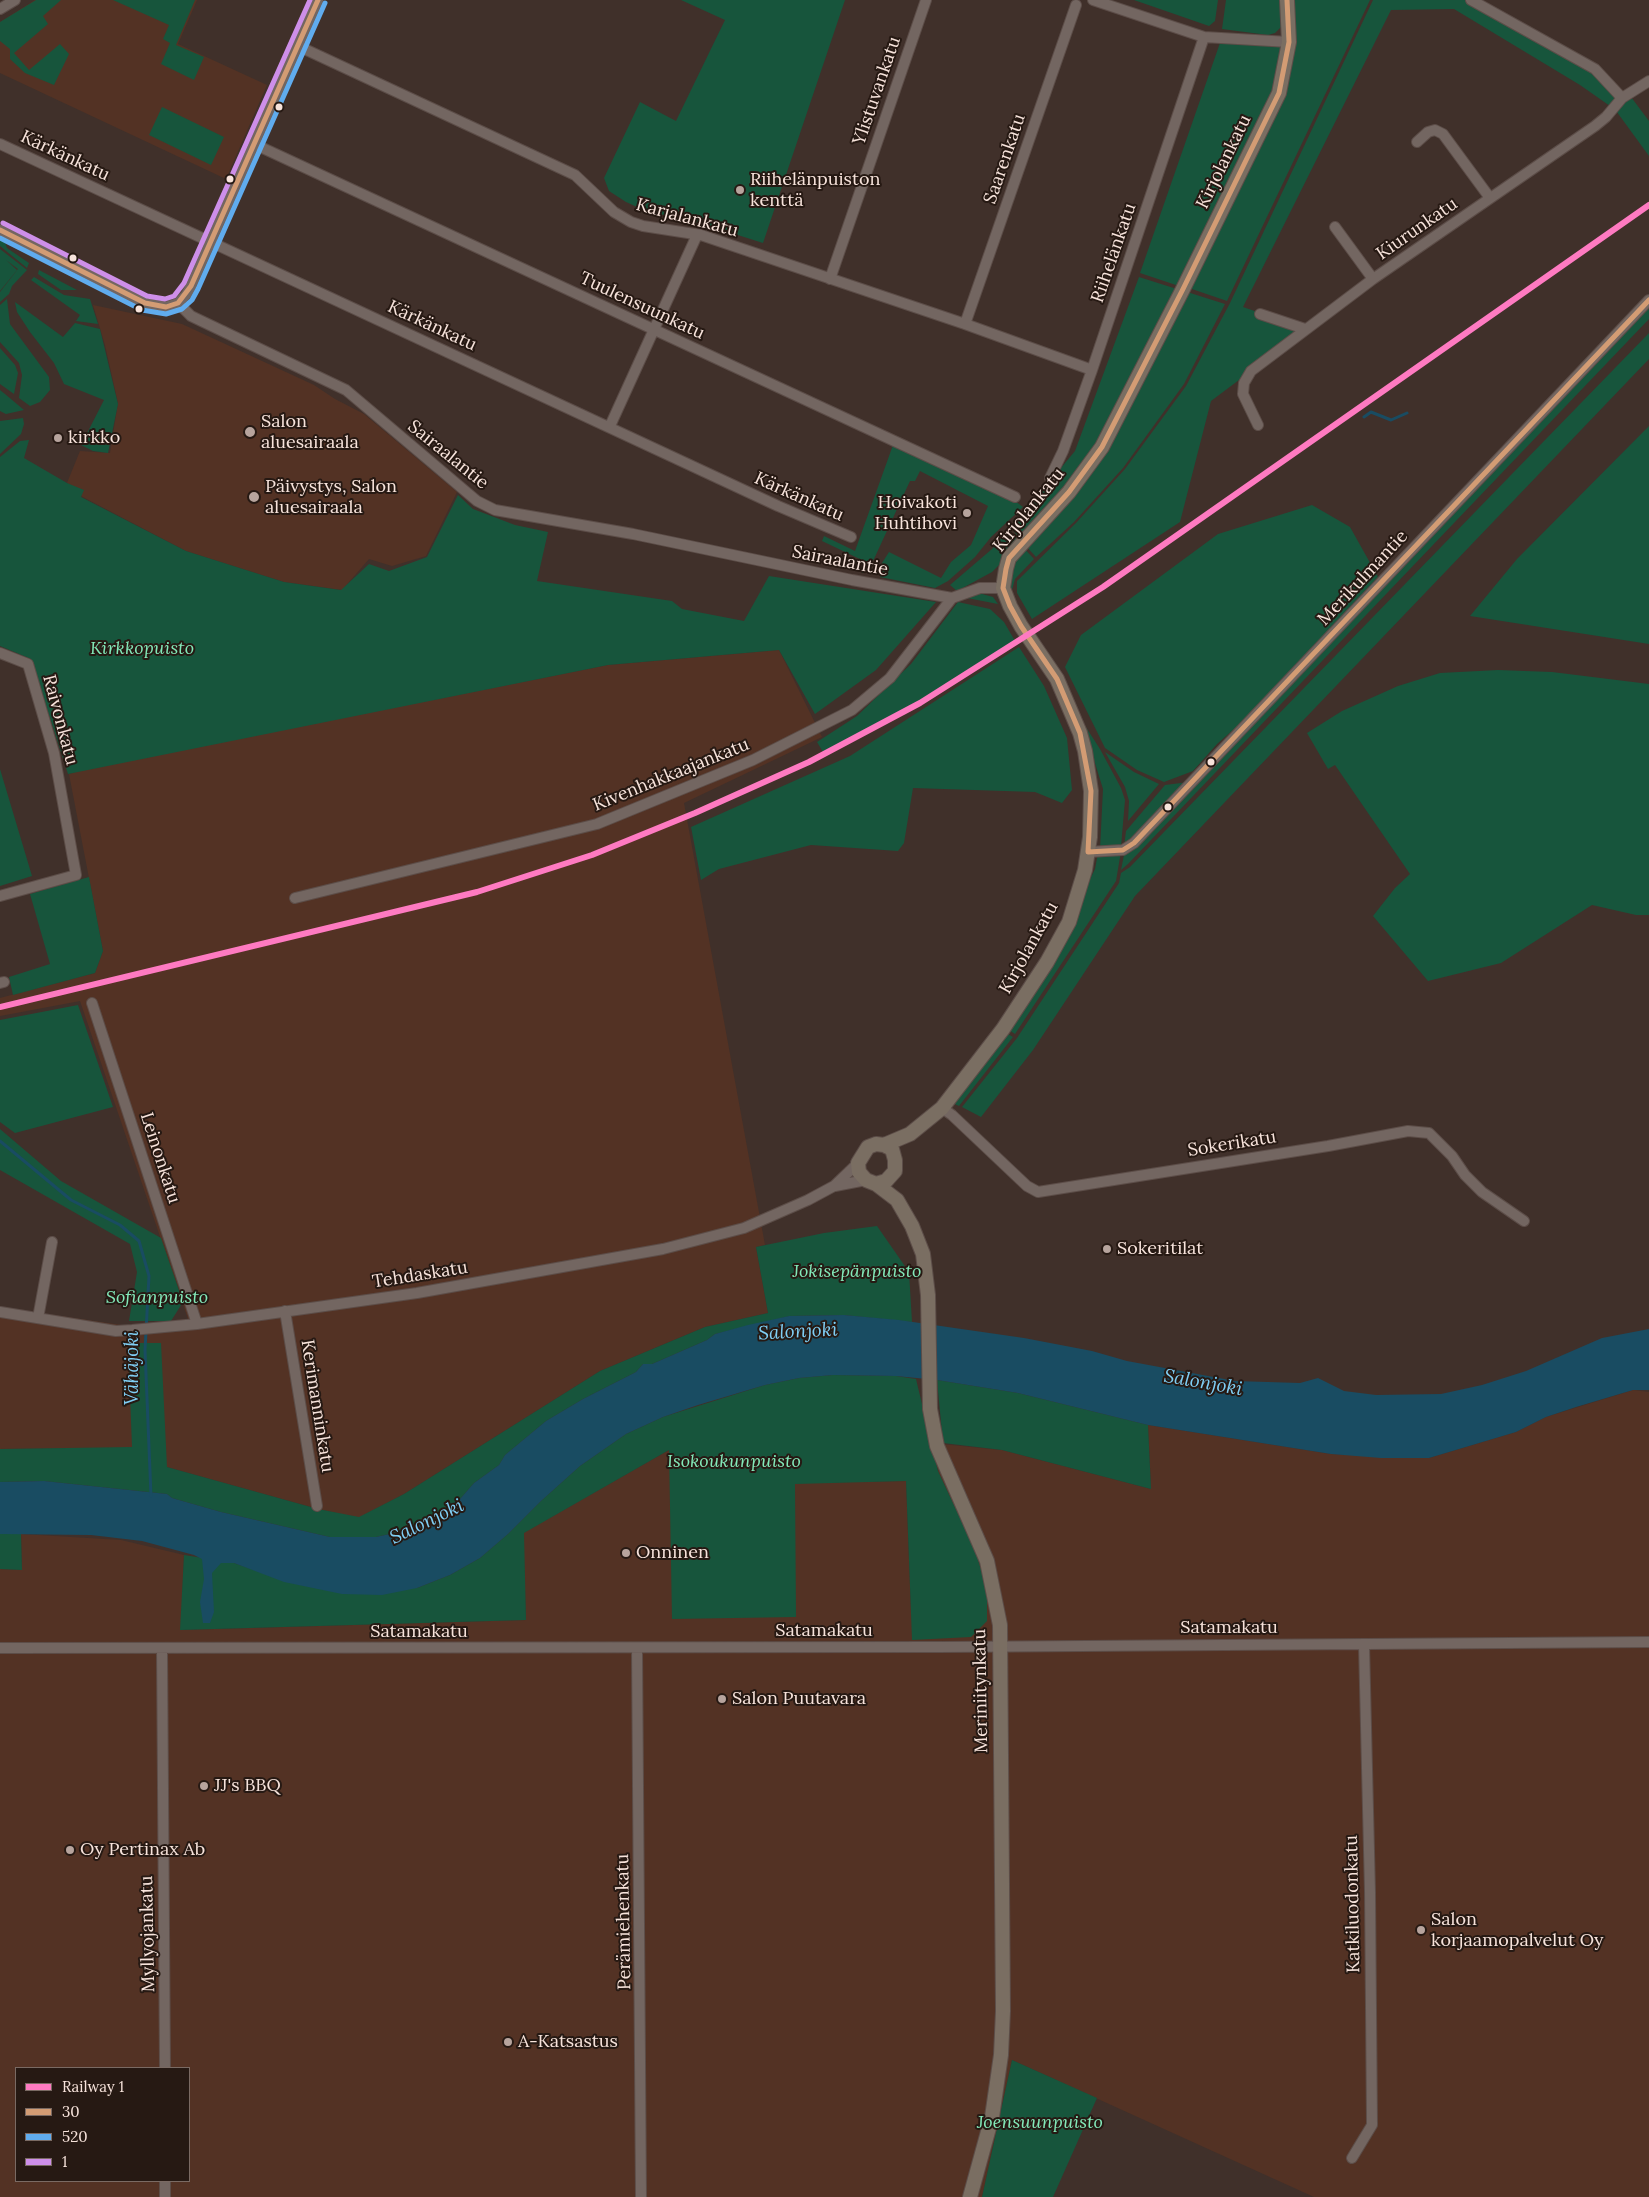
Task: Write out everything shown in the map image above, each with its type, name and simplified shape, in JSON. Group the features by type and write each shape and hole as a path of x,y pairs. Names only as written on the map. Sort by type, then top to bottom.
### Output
{"main road":[{"name":"Kirjolankatu","path":"884,1144 910,1134 942,1108 1003,1029 1047,962 1069,922 1085,870 1088,852 1091,791 1080,733 1037,649 1021,626 1003,588 1009,558 1069,492 1102,448 1183,289 1279,93 1289,42 1287,0"},
{"name":"Kirjolankatu","path":"895,1166 910,1134"},
{"path":"884,1144 892,1149 895,1166 886,1181 871,1182 859,1172 858,1163 868,1147 884,1144"},
{"name":"Meriniitynkatu","path":"895,1166 897,1200"},
{"name":"Meriniitynkatu","path":"871,1182 897,1200 912,1226 923,1254 928,1295 930,1409 937,1446 987,1561 1000,1625 1003,2002 1001,2046 992,2117 970,2197"}],"street":[{"path":"0,9 15,0"},
{"path":"0,230 145,303 161,307 178,303 189,291 318,0"},
{"name":"Ylistuvankatu","path":"830,278 926,0"},
{"path":"1093,0 1204,37 1289,42"},
{"path":"1472,0 1595,69 1622,98"},
{"name":"Saarenkatu","path":"965,324 1076,5"},
{"name":"Riihelänkatu","path":"1050,478 1063,451 1092,370 1204,37"},
{"name":"Karjalankatu","path":"298,46 575,175 614,212 631,222 697,235 965,324 1092,370"},
{"name":"Kiurunkatu","path":"1258,425 1243,394 1244,383 1251,371 1374,279 1595,126 1606,117 1622,98 1649,81"},
{"path":"1417,142 1428,132 1435,130 1443,134 1490,198"},
{"name":"Kärkänkatu","path":"0,144 610,426 778,506 851,537"},
{"name":"Tuulensuunkatu","path":"254,144 1015,498"},
{"path":"1335,227 1374,279"},
{"path":"610,426 697,235"},
{"name":"Merikulmantie","path":"1088,852 1123,850 1134,843 1649,300"},
{"name":"Sairaalantie","path":"178,303 191,316 346,390 477,501 495,510 633,534 852,580 952,598"},
{"path":"1260,314 1305,329"},
{"path":"952,598 964,592 980,588 1003,588"},
{"name":"Kivenhakkaajankatu","path":"295,898 597,824 753,760 852,710 890,678 952,598"},
{"name":"Raivonkatu","path":"0,653 28,664 48,729 76,875 0,896"},
{"name":"Leinonkatu","path":"92,1003 197,1324"},
{"name":"Sokerikatu","path":"942,1108 952,1115 1027,1186 1038,1192 1328,1146 1408,1131 1429,1133 1452,1156 1465,1175 1482,1192 1524,1221"},
{"name":"Tehdaskatu","path":"0,1312 116,1331 197,1324 417,1293 663,1249 744,1228 808,1200 834,1186 858,1163"},
{"name":"Tehdaskatu","path":"834,1186 871,1182"},
{"path":"38,1318 52,1242"},
{"name":"Kerimanninkatu","path":"285,1311 317,1506"},
{"name":"Satamakatu","path":"0,1648 637,1648 1649,1642"},
{"name":"Katkiluodonkatu","path":"1352,2158 1372,2125 1370,1892 1364,1644"},
{"name":"Myllyojankatu","path":"162,1648 165,2067"},
{"name":"Perämiehenkatu","path":"637,1648 641,2197"},
{"path":"165,2182 165,2197"}],"shaded area":[{"path":"35,0 197,0 178,44 267,85 226,179 0,73 0,22"},
{"name":"Salon aluesairaala","path":"93,305 182,324 314,385 335,399 364,414 457,492 426,556 392,566 369,559 342,590 284,582 186,551 81,496 67,483 80,451 110,453 118,403 105,345"},
{"path":"779,650 822,737 684,803 765,1245 756,1247 768,1313 705,1327 600,1371 404,1494 359,1518 318,1509 156,1464 132,1448 0,1449 0,1307 128,1326 188,1319 80,1001 0,1016 0,998 95,973 103,951 69,774 88,768 608,665"},
{"path":"1633,1390 1649,1392 1649,2197 1314,2197 1012,2060 982,2197 0,2197 0,1569 22,1570 21,1534 121,1540 184,1555 181,1630 526,1620 523,1533 669,1450 795,1483 906,1481 911,1611 938,1471 930,1443 1002,1450 1151,1489 1148,1425 1331,1454 1429,1458 1516,1432 1546,1417"}],"green space":[{"path":"36,0 61,0 43,16 48,24 14,53 29,70 60,44 69,54 54,85 25,73 10,59 10,49 0,41 0,22"},
{"path":"113,0 195,0 176,45 204,57 194,80 161,64 170,43 163,39 169,25"},
{"path":"681,0 845,0 763,243 703,224 646,211 626,202 609,191 604,178 640,102 676,121 725,20"},
{"path":"1134,0 1218,0 1215,21 1209,26"},
{"path":"1226,0 1280,0 1282,26 1275,33 1268,35 1222,29"},
{"path":"1292,0 1370,0 1227,301 1186,287 1281,94"},
{"path":"1373,0 1470,0 1595,70 1617,102 1610,106 1580,85 1454,9 1391,10 1243,307 1307,329 1211,401 1180,522 1032,619 1017,593 1017,581 1076,523 1125,469 1186,386 1230,303"},
{"path":"1221,40 1285,44 1277,93 1182,287 1140,273"},
{"path":"1631,97 1649,121 1649,156 1614,108"},
{"path":"162,107 224,137 211,165 149,135"},
{"path":"0,235 3,237 7,248 29,263 27,268 0,246"},
{"path":"0,249 27,270 12,286 9,294 0,302 0,292 18,269 6,260 17,270 0,291"},
{"path":"39,270 77,290 61,290 38,274"},
{"path":"34,277 64,295 90,299 98,324 76,321 80,315 31,280"},
{"path":"1139,277 1180,290 1100,447 1022,541 1011,528 1075,451"},
{"path":"1184,291 1225,304 1184,384 1123,468 1074,522 1036,557 1023,543 1072,491"},
{"path":"7,299 10,324 49,377 50,390 40,402 30,406 19,398 22,375 19,363 0,342 0,305"},
{"path":"15,302 63,337 75,323 100,329 118,404 108,453 93,451 81,445 104,400 64,384 54,363 17,312"},
{"path":"1649,306 1649,319 1121,870 1125,850"},
{"path":"1649,333 1649,359 1135,896 1033,1050 981,1117 962,1107 1017,1038 1119,883 1121,873 1130,867"},
{"path":"0,348 15,365 18,373 14,394 0,384"},
{"path":"0,390 24,410 6,414 0,411"},
{"path":"23,418 24,424 21,434 0,454 0,421"},
{"path":"1649,426 1649,644 1470,616 1517,559"},
{"name":"Kirkkopuisto","path":"29,440 24,458 67,483 84,490 81,497 186,551 284,582 341,590 369,564 389,571 427,557 458,495 473,509 515,525 548,532 537,581 672,601 682,609 744,621 769,576 936,602 876,670 815,714 779,650 608,665 68,774 31,659 0,646 0,457 20,441"},
{"path":"893,445 1015,501 1023,507 991,537 975,557 948,581 935,588 880,577 882,563 889,552 941,578 951,562 971,545 988,506 920,471 915,481 910,481 874,559 864,573 862,573 864,561 822,541 824,536 855,551"},
{"path":"1312,505 1350,527 1378,577 1250,715 1217,744 1193,771 1164,782 1137,770 1105,748 1065,667 1081,635 1218,534"},
{"path":"1009,530 1021,543 992,572 957,591 950,585 992,549"},
{"path":"1022,546 1034,559 1015,579 1012,590 1007,581 1008,571"},
{"path":"975,592 993,597 998,604 967,598"},
{"path":"958,602 990,609 1004,622 1015,641 934,693 823,752 817,742 857,716 911,664"},
{"path":"1019,647 1044,686 1067,738 1072,790 1062,803 1035,792 913,788 904,843 898,851 811,845 719,869 701,880 691,827 850,756"},
{"path":"1498,670 1552,672 1649,684 1649,915 1636,915 1592,905 1501,963 1428,981 1373,916 1395,888 1410,874 1335,765 1328,769 1307,733 1342,711 1398,686 1440,673"},
{"path":"1082,721 1100,749 1121,788 1125,800 1121,847 1100,849 1103,789"},
{"path":"1105,752 1134,772 1159,784 1128,821 1129,801 1125,787"},
{"path":"0,769 32,876 0,886"},
{"path":"1189,782 1124,847 1126,831 1165,785"},
{"path":"1121,851 1116,881 1015,1034 1006,1028 1059,942 1095,869 1098,853"},
{"path":"89,877 103,951 95,973 13,995 9,977 50,964 30,894"},
{"path":"78,1005 113,1107 15,1133 0,1122 0,1020"},
{"path":"1003,1031 1013,1037 959,1106 944,1099"},
{"name":"Sofianpuisto","path":"0,1129 61,1181 161,1238 183,1302 171,1321 129,1321 137,1272 130,1244 0,1170"},
{"name":"Jokisepänpuisto","path":"877,1226 909,1272 912,1322 844,1315 790,1316 715,1334 707,1340 652,1364 643,1364 636,1372 583,1399 546,1421 505,1455 499,1465 474,1483 460,1499 431,1518 403,1531 376,1537 330,1537 221,1512 172,1498 167,1494 44,1481 0,1482 0,1449 132,1447 128,1343 161,1343 167,1467 318,1509 359,1517 404,1494 600,1371 705,1327 768,1313 756,1247 824,1233"},
{"name":"Isokoukunpuisto","path":"833,1375 896,1376 916,1379 938,1471 975,1550 987,1589 987,1621 971,1637 912,1640 906,1481 795,1484 796,1617 672,1619 669,1450 524,1533 526,1620 180,1630 184,1555 234,1563 251,1569 417,1588 450,1575 480,1558 580,1466 626,1434 663,1417 765,1385 799,1378"},
{"path":"937,1380 1018,1393 1148,1425 1151,1489 1002,1450 943,1443"},
{"path":"0,1534 21,1534 22,1570 0,1569"},
{"name":"Joensuunpuisto","path":"1012,2060 1097,2098 1053,2197 982,2197"}],"water":[{"name":"Salonjoki","path":"844,1315 899,1320 1024,1338 1092,1351 1127,1361 1235,1381 1300,1383 1318,1378 1344,1391 1376,1395 1441,1394 1482,1385 1526,1371 1602,1338 1649,1329 1649,1390 1633,1390 1576,1407 1546,1417 1516,1432 1429,1458 1381,1458 1331,1454 1148,1425 1018,1393 937,1380 896,1376 833,1375 799,1378 765,1385 698,1405 663,1417 626,1434 580,1466 480,1558 450,1575 417,1588 382,1595 342,1594 284,1582 234,1563 221,1563 212,1573 214,1612 210,1623 203,1623 200,1602 204,1579 202,1559 194,1555 142,1541 91,1535 0,1534 0,1482 44,1481 167,1494 172,1498 221,1512 330,1537 376,1537 403,1531 431,1518 460,1499 474,1483 499,1465 505,1455 546,1421 583,1399 636,1372 643,1364 652,1364 707,1340 715,1334 748,1325 789,1316"}],"waterway":[{"path":"1364,417 1371,412 1391,420 1407,413"},
{"name":"Vähäjoki","path":"0,1141 71,1200 120,1225 139,1241 149,1276 145,1350 151,1496"}],"rail line":[{"name":"1","path":"0,1007 477,892 592,855 695,813 809,762 920,703 1103,587 1649,205"}],"transit line":[{"name":"1","path":"3,223 147,296 165,299 174,296 184,283 310,0"},
{"name":"30","path":"0,230 145,303 166,307 178,303 191,286 318,0"},
{"name":"30","path":"1287,0 1289,42 1279,93 1183,289 1102,447 1069,492 1009,558 1006,569 1003,588 1010,606 1021,626 1057,679 1080,733 1091,791 1088,852 1123,850 1134,843 1649,300"},
{"name":"520","path":"0,238 142,310 166,314 182,309 192,300 198,289 325,3"}],"place":[{"name":"Riihelänpuiston kenttä","path":"740,190"},
{"name":"Salon aluesairaala","path":"250,432"},
{"name":"kirkko","path":"58,438"},
{"name":"Päivystys, Salon aluesairaala","path":"254,497"},
{"name":"Hoivakoti Huhtihovi","path":"967,513"},
{"name":"Sokeritilat","path":"1107,1249"},
{"name":"Onninen","path":"626,1553"},
{"name":"Salon Puutavara","path":"722,1699"},
{"name":"JJ's BBQ","path":"204,1786"},
{"name":"Oy Pertinax Ab","path":"70,1850"},
{"name":"Salon korjaamopalvelut Oy","path":"1421,1930"},
{"name":"A-Katsastus","path":"508,2042"}]}
